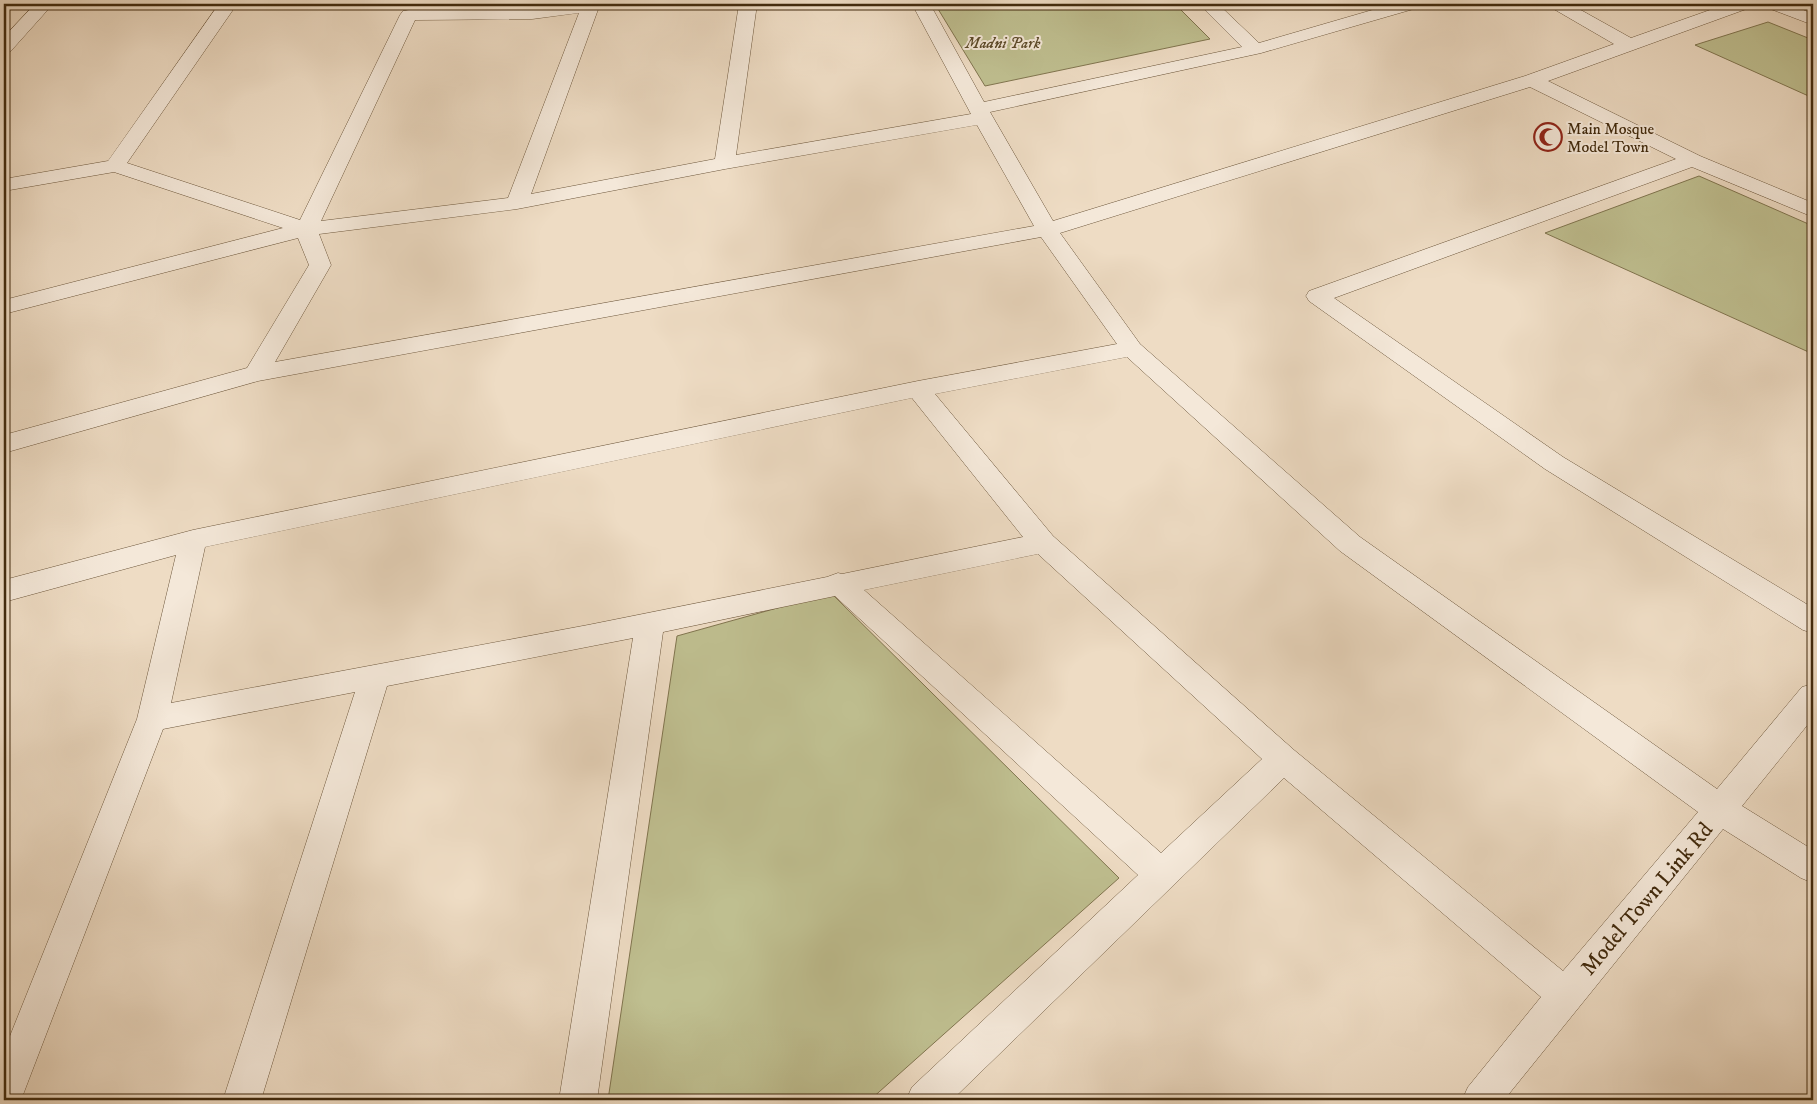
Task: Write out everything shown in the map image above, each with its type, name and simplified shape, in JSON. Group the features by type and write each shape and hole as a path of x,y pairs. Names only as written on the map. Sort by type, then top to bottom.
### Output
{"street":[{"path":"4,5 9,4"},
{"path":"4,48 44,4"},
{"path":"115,166 228,4"},
{"path":"725,163 748,4"},
{"path":"921,4 980,114 1047,230 1132,349 1350,544 1721,810 1813,868"},
{"path":"1208,4 1255,49"},
{"path":"4,307 306,229 517,203 980,114 1255,49 1376,8 1411,4"},
{"path":"1558,4 1629,45"},
{"path":"4,444 256,373 1047,230 1532,80 1744,4"},
{"path":"1774,4 1813,20"},
{"path":"256,373 320,265 306,229 409,14 532,14 590,5 517,203"},
{"path":"1532,80 1694,160 1813,211"},
{"path":"1694,160 1318,296 1554,463 1813,622"},
{"path":"4,185 115,166 306,229"},
{"path":"4,591 193,540 918,389 1132,349"},
{"path":"918,389 1043,543 1282,760 1564,994"},
{"path":"4,1097 152,719 193,540"},
{"path":"152,719 650,624 838,583 1043,543"},
{"path":"838,583 1162,875"},
{"path":"578,1100 650,624"},
{"path":"242,1100 375,675"},
{"name":"Model Town Link Rd","path":"1481,1100 1564,994 1721,810 1813,696"},
{"path":"925,1100 1282,760"}],"green space":[{"name":"Madni Park","path":"935,4 1175,4 1210,39 985,86"},
{"path":"1768,22 1813,40 1813,98 1695,45"},
{"path":"1699,176 1813,226 1813,354 1545,233"},
{"path":"831,593 1119,878 870,1100 608,1100 677,636"}],"place":[{"name":"Main Mosque Model Town","path":"1548,137"}]}
